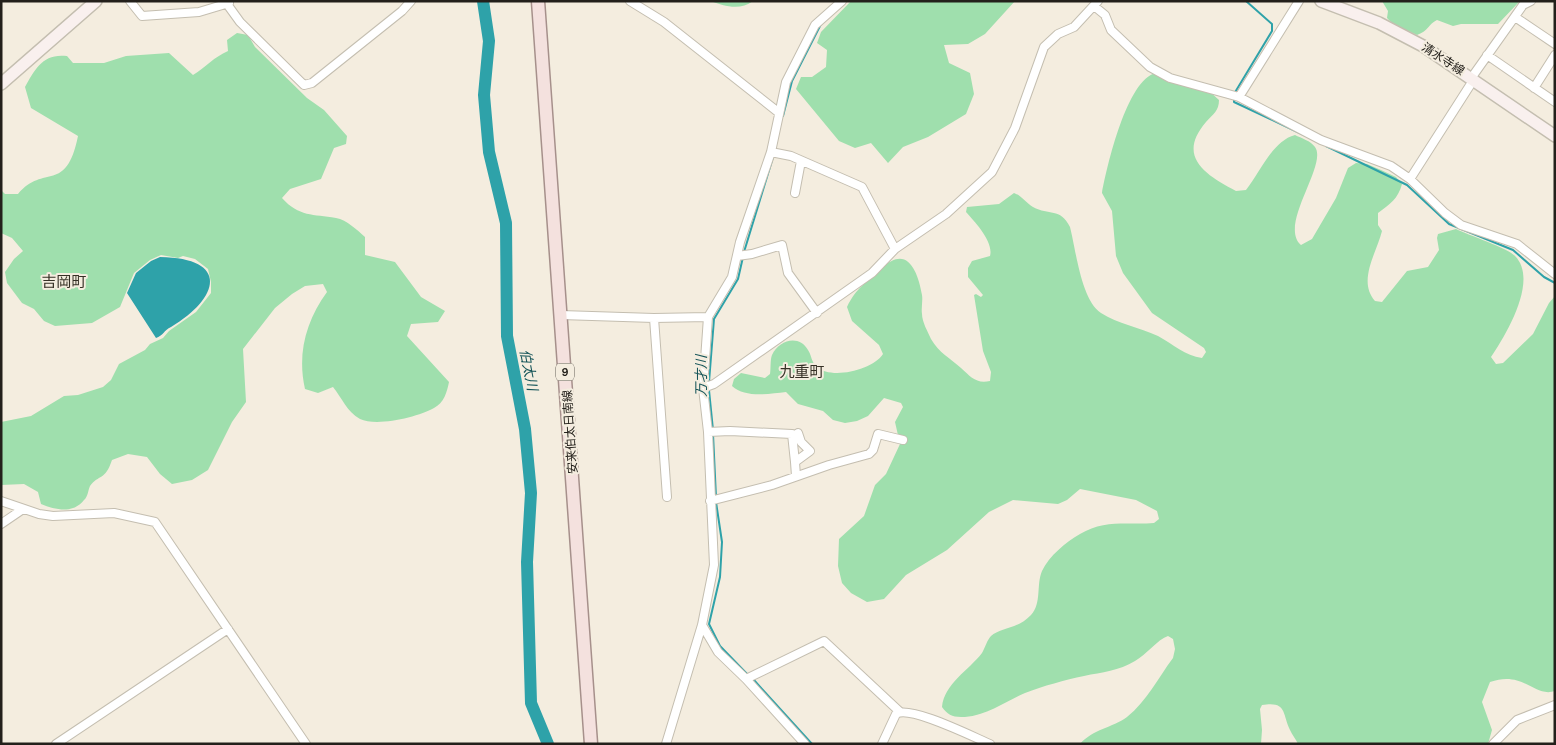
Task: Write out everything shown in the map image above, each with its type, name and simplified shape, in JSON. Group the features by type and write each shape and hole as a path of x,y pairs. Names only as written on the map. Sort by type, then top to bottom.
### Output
{"main road":[{"path":"1,84 96,1"},
{"name":"安来伯太日南線","path":"538,1 591,744"},
{"name":"清水寺線","path":"1321,1 1402,34 1473,78 1555,136"}],"street":[{"path":"130,1 142,16 199,12 228,3 240,22 304,85 312,83 402,11 411,1"},
{"path":"630,1 664,22 778,112"},
{"path":"666,744 702,625 714,565 712,432 707,388 708,317 732,277 741,255 771,152 778,112 786,82 815,25 842,1"},
{"path":"1239,97 1299,1"},
{"path":"1410,179 1487,55 1523,5 1531,1"},
{"path":"707,388 872,273 895,249 946,214 992,172 1015,128 1044,47 1058,34 1074,27 1096,4 1105,15 1111,30 1150,67 1170,78 1239,97 1321,140 1391,166 1410,179 1445,213 1461,225 1517,244 1555,274"},
{"path":"1515,17 1555,44"},
{"path":"1487,55 1555,102"},
{"path":"1534,88 1555,56"},
{"path":"771,152 801,161 862,188 895,249"},
{"path":"795,193 801,161"},
{"path":"741,255 782,245 788,273 817,313"},
{"path":"561,315 654,318 708,317"},
{"path":"654,318 667,497"},
{"path":"712,432 792,434 796,476"},
{"path":"794,462 810,451 801,442 798,433"},
{"path":"714,500 772,485 860,455 869,454 873,450 878,434 903,440"},
{"path":"1,501 23,509 53,516 114,513 155,522 306,744"},
{"path":"1,524 23,509"},
{"path":"702,625 718,652 748,677 805,744"},
{"path":"56,744 228,630"},
{"path":"748,677 824,641 900,712 928,718 990,744"},
{"path":"1493,744 1517,720 1555,705"},
{"path":"882,744 896,714 900,712"}],"green space":[{"path":"710,1 753,1 737,7"},
{"path":"851,1 1015,1 985,34 968,44 944,45 949,63 970,73 974,94 966,114 928,137 903,147 888,163 871,143 855,148 839,141 796,89 801,77 812,77 826,67 827,50 817,43 821,32"},
{"path":"1382,1 1520,1 1498,24 1461,24 1453,26 1437,20 1424,32 1417,35 1393,24 1387,18 1388,11"},
{"path":"237,33 248,35 255,47 307,98 324,110 347,136 346,144 334,148 321,179 290,189 282,198 300,212 340,219 352,226 365,237 365,255 395,262 421,297 445,311 438,322 411,324 407,336 449,382 446,393 440,403 427,411 408,418 376,422 360,419 355,416 333,387 318,393 305,389 302,363 305,338 314,314 327,292 323,284 305,286 275,308 243,349 246,402 232,422 208,470 192,480 172,484 160,474 147,457 128,454 112,460 107,471 90,486 85,499 75,507 58,509 41,504 38,492 24,484 1,485 1,422 31,416 64,396 78,395 103,387 111,380 119,364 163,338 169,331 196,312 211,293 211,282 208,269 195,259 183,256 178,258 161,255 150,260 134,273 120,307 92,323 55,326 44,321 34,309 22,303 7,283 5,272 14,259 23,251 12,238 1,233 1,190 5,194 18,194 37,180 61,172 67,166 73,154 78,136 31,108 25,87 36,68 46,60 59,56 67,56 73,63 104,63 126,56 169,53 193,75 218,56 228,51 227,40"},
{"path":"1156,73 1181,85 1209,91 1219,100 1217,110 1197,134 1194,155 1198,164 1205,171 1236,191 1246,190 1267,158 1287,138 1295,135 1308,141 1315,147 1317,156 1315,167 1295,224 1296,236 1301,245 1312,239 1336,198 1348,168 1356,163 1367,164 1396,177 1402,184 1398,194 1390,204 1378,213 1378,225 1382,231 1368,276 1370,293 1375,301 1382,302 1407,271 1428,267 1439,250 1438,234 1456,229 1511,253 1521,266 1523,279 1522,293 1512,322 1491,357 1496,364 1503,363 1533,334 1549,303 1555,296 1555,691 1541,691 1512,679 1490,682 1482,702 1492,730 1488,744 1298,744 1280,707 1270,704 1262,705 1260,709 1261,744 1080,744 1091,735 1127,717 1141,704 1173,658 1175,649 1173,639 1168,636 1160,640 1139,658 1123,667 1039,688 978,715 961,717 950,715 942,707 947,691 982,653 991,636 1021,623 1031,615 1037,605 1042,571 1058,550 1080,534 1098,526 1107,524 1154,523 1159,519 1157,511 1136,500 1080,489 1067,500 1058,504 1013,500 989,512 947,550 906,575 884,599 867,602 851,593 842,583 838,566 839,539 864,516 875,485 886,474 900,444 895,422 903,407 901,403 884,398 868,416 857,421 845,423 833,420 823,411 798,404 786,392 750,394 737,390 732,386 734,379 741,373 765,378 770,374 771,357 775,350 789,341 800,342 809,352 817,367 832,373 861,369 878,360 883,354 879,345 852,321 847,307 862,286 891,261 898,259 905,260 910,264 918,277 922,295 923,320 934,344 974,379 981,382 990,381 991,372 983,351 974,295 976,294 981,297 983,295 968,277 968,268 972,261 990,256 990,251 983,232 966,212 967,207 999,204 1014,193 1033,207 1058,214 1066,221 1070,227 1080,274 1094,307 1114,320 1158,336 1185,352 1202,358 1206,352 1204,348 1152,313 1123,273 1116,256 1112,211 1102,193 1108,164 1127,106 1136,90 1146,79"}],"water":[{"path":"160,257 183,259 198,264 207,272 210,282 208,292 200,304 187,316 156,338 127,293 136,273 151,261"}],"waterway":[{"name":"伯太川","path":"483,1 489,41 484,95 489,152 506,223 507,336 525,429 531,493 527,562 531,703 548,744"},
{"path":"1234,94 1272,31 1272,24 1246,1"},
{"name":"万才川","path":"783,116 792,81 821,24"},
{"path":"1234,98 1234,102 1306,136"},
{"path":"1326,146 1407,185 1449,224 1513,250 1544,277 1555,283"},
{"name":"万才川","path":"744,252 774,154"},
{"name":"万才川","path":"709,382 714,319 738,279 743,257"},
{"name":"万才川","path":"709,390 713,430"},
{"name":"万才川","path":"713,434 716,497"},
{"name":"万才川","path":"716,502 722,542 720,577 709,624 720,646 749,676"},
{"name":"万才川","path":"753,679 812,744"}],"district":[{"name":"吉岡町","path":"64,282"},
{"name":"九重町","path":"802,372"}]}
